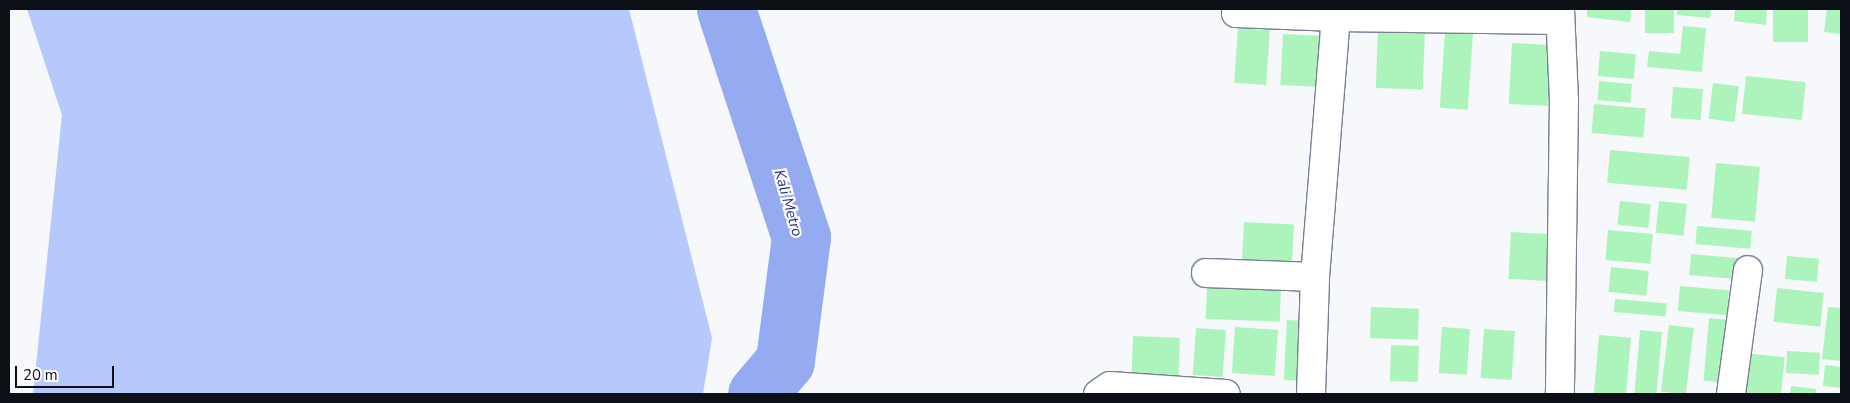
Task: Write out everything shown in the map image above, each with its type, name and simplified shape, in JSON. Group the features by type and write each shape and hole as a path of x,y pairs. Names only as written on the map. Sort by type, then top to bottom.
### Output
{"street":[{"path":"1236,9 1236,13 1336,17 1559,14 1564,100 1560,394"},
{"path":"1311,394 1315,277 1336,17"},
{"path":"1731,394 1748,270"},
{"path":"1206,274 1315,277"},
{"path":"1098,394 1110,386 1226,394"}],"shaded area":[{"path":"27,9 629,9 712,338 703,394 33,394 62,115"}],"building":[{"path":"1587,9 1631,9 1630,22 1587,17"},
{"path":"1645,9 1674,9 1674,33 1645,33"},
{"path":"1677,9 1711,9 1710,18 1677,15"},
{"path":"1735,9 1767,9 1766,25 1734,21"},
{"path":"1773,9 1808,9 1808,42 1773,42"},
{"path":"1827,9 1841,9 1841,34 1824,32"},
{"path":"1683,26 1706,28 1702,72 1647,67 1649,51 1680,54"},
{"path":"1378,27 1425,29 1423,90 1376,88"},
{"path":"1238,28 1270,30 1266,85 1234,83"},
{"path":"1445,32 1473,34 1468,110 1440,108"},
{"path":"1283,34 1328,36 1325,87 1280,85"},
{"path":"1512,43 1552,45 1549,106 1509,104"},
{"path":"1600,51 1636,54 1634,79 1598,76"},
{"path":"1746,76 1806,82 1802,120 1742,114"},
{"path":"1599,81 1632,84 1630,103 1597,100"},
{"path":"1713,83 1739,86 1734,122 1709,119"},
{"path":"1673,87 1703,89 1701,120 1671,118"},
{"path":"1594,104 1646,109 1643,137 1591,133"},
{"path":"1610,150 1690,157 1687,190 1607,183"},
{"path":"1716,163 1760,167 1755,222 1711,218"},
{"path":"1620,201 1651,204 1648,228 1617,225"},
{"path":"1659,201 1687,204 1684,236 1656,233"},
{"path":"1244,222 1294,225 1292,263 1242,260"},
{"path":"1697,226 1752,231 1750,249 1695,244"},
{"path":"1608,230 1653,234 1650,264 1605,260"},
{"path":"1511,232 1552,234 1549,281 1509,279"},
{"path":"1691,254 1739,258 1737,279 1689,275"},
{"path":"1787,256 1819,259 1817,282 1785,279"},
{"path":"1611,267 1649,271 1646,296 1608,292"},
{"path":"1207,284 1281,287 1280,322 1206,319"},
{"path":"1680,286 1729,290 1727,315 1678,311"},
{"path":"1777,288 1824,293 1820,327 1773,322"},
{"path":"1615,299 1667,304 1666,316 1614,312"},
{"path":"1371,307 1419,309 1418,340 1370,338"},
{"path":"1828,307 1841,308 1841,361 1822,359"},
{"path":"1709,318 1734,320 1728,383 1704,381"},
{"path":"1287,320 1309,321 1306,381 1284,380"},
{"path":"1669,325 1694,328 1686,394 1661,392"},
{"path":"1235,327 1278,330 1275,376 1232,373"},
{"path":"1442,327 1470,329 1467,375 1439,373"},
{"path":"1196,328 1226,330 1223,377 1193,375"},
{"path":"1484,329 1515,331 1512,380 1481,378"},
{"path":"1640,330 1662,332 1656,394 1634,394"},
{"path":"1599,335 1631,338 1626,394 1594,393"},
{"path":"1133,336 1180,338 1179,378 1132,376"},
{"path":"1391,345 1419,346 1418,382 1390,381"},
{"path":"1787,351 1820,353 1819,375 1786,373"},
{"path":"1745,353 1785,357 1781,394 1741,394"},
{"path":"1825,365 1841,367 1841,388 1823,386"},
{"path":"1791,386 1816,389 1815,394 1790,394"}],"waterway":[{"name":"Kali Metro","path":"726,9 801,237 785,361 757,394"}]}
